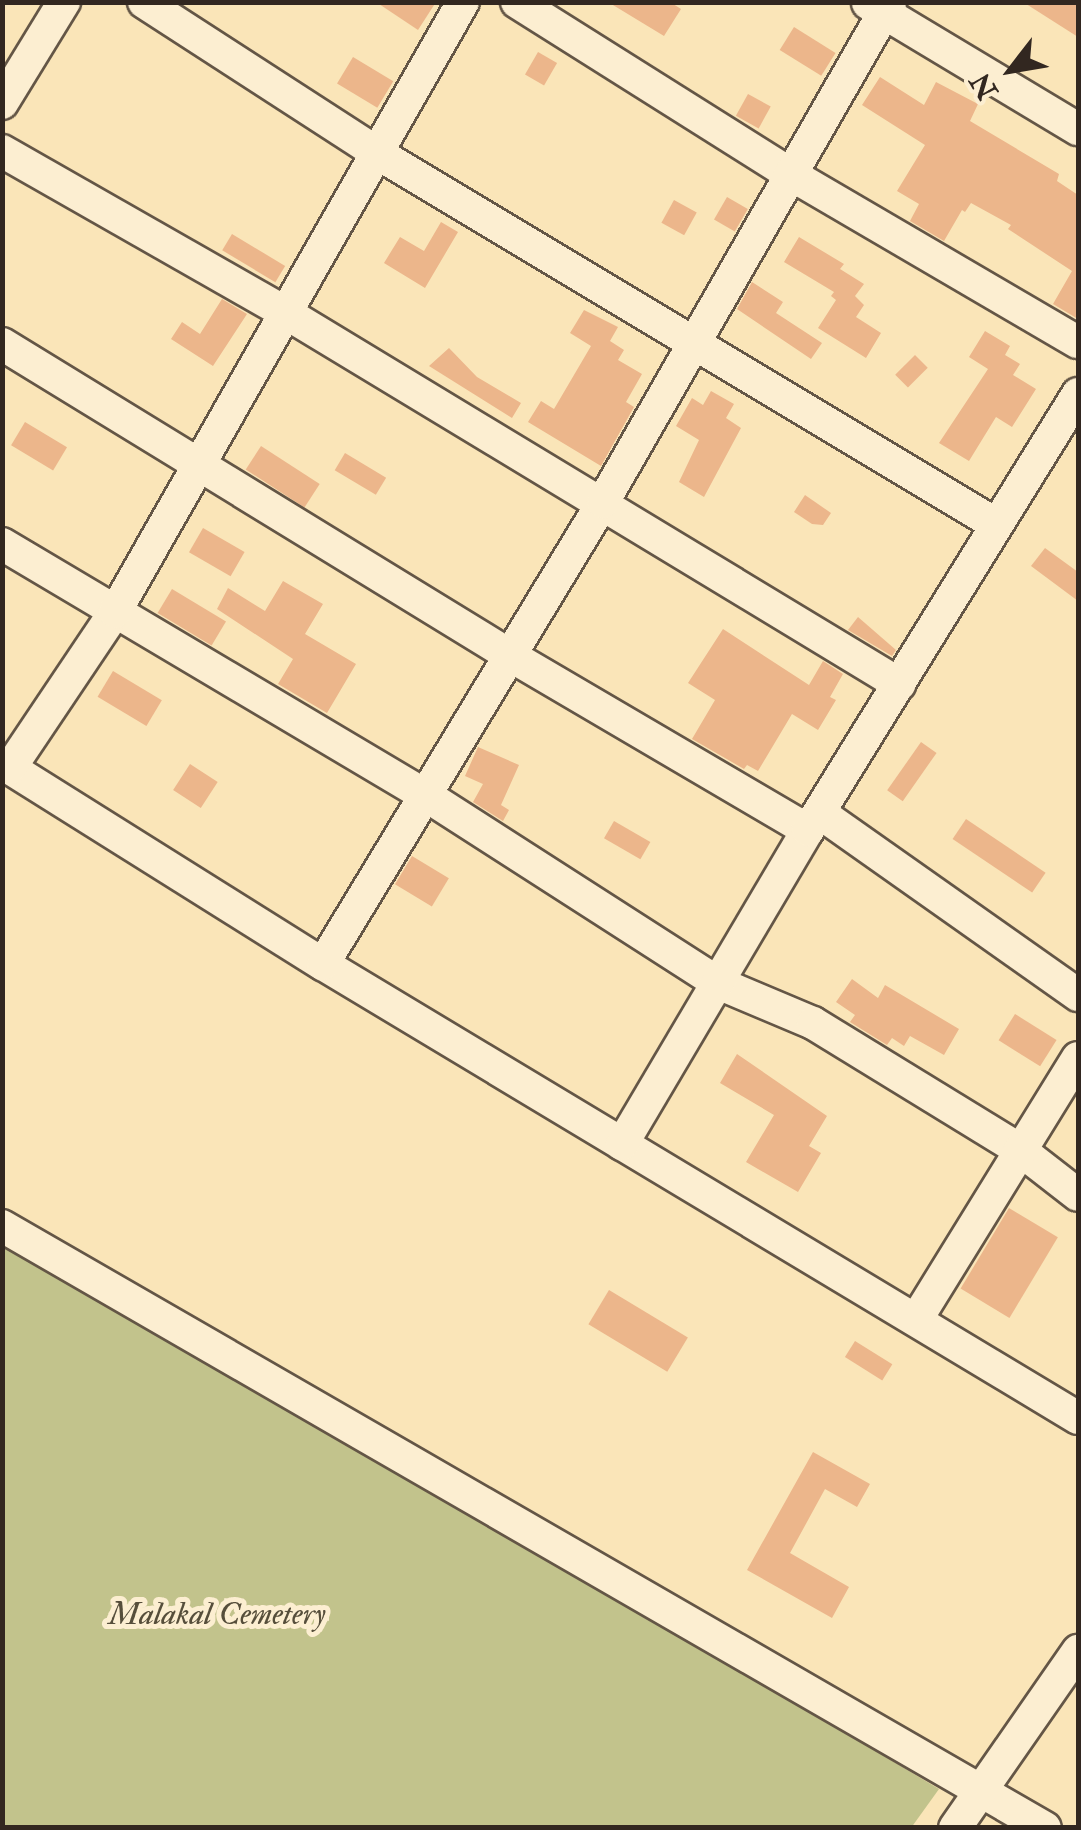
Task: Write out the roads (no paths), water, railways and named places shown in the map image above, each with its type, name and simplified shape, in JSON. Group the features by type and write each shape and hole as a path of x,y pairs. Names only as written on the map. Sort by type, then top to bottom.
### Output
{"street":[{"path":"2,103 64,2"},
{"path":"144,2 377,153 694,339 998,525"},
{"path":"463,2 115,612 6,766 323,964 1078,1418"},
{"path":"517,2 790,174 1078,342"},
{"path":"323,964 603,502 881,6 1078,128"},
{"path":"2,151 286,313 898,684"},
{"path":"2,344 512,656 814,822 1078,994"},
{"path":"622,1144 814,822 1078,394"},
{"path":"2,544 427,796 718,982 813,1023 1020,1150 1078,1195"},
{"path":"916,1320 1078,1058"},
{"path":"2,1226 1045,1828"},
{"path":"956,1828 1078,1651"}],"park label":[{"name":"Malakal Cemetery","path":"217,1614"}]}
